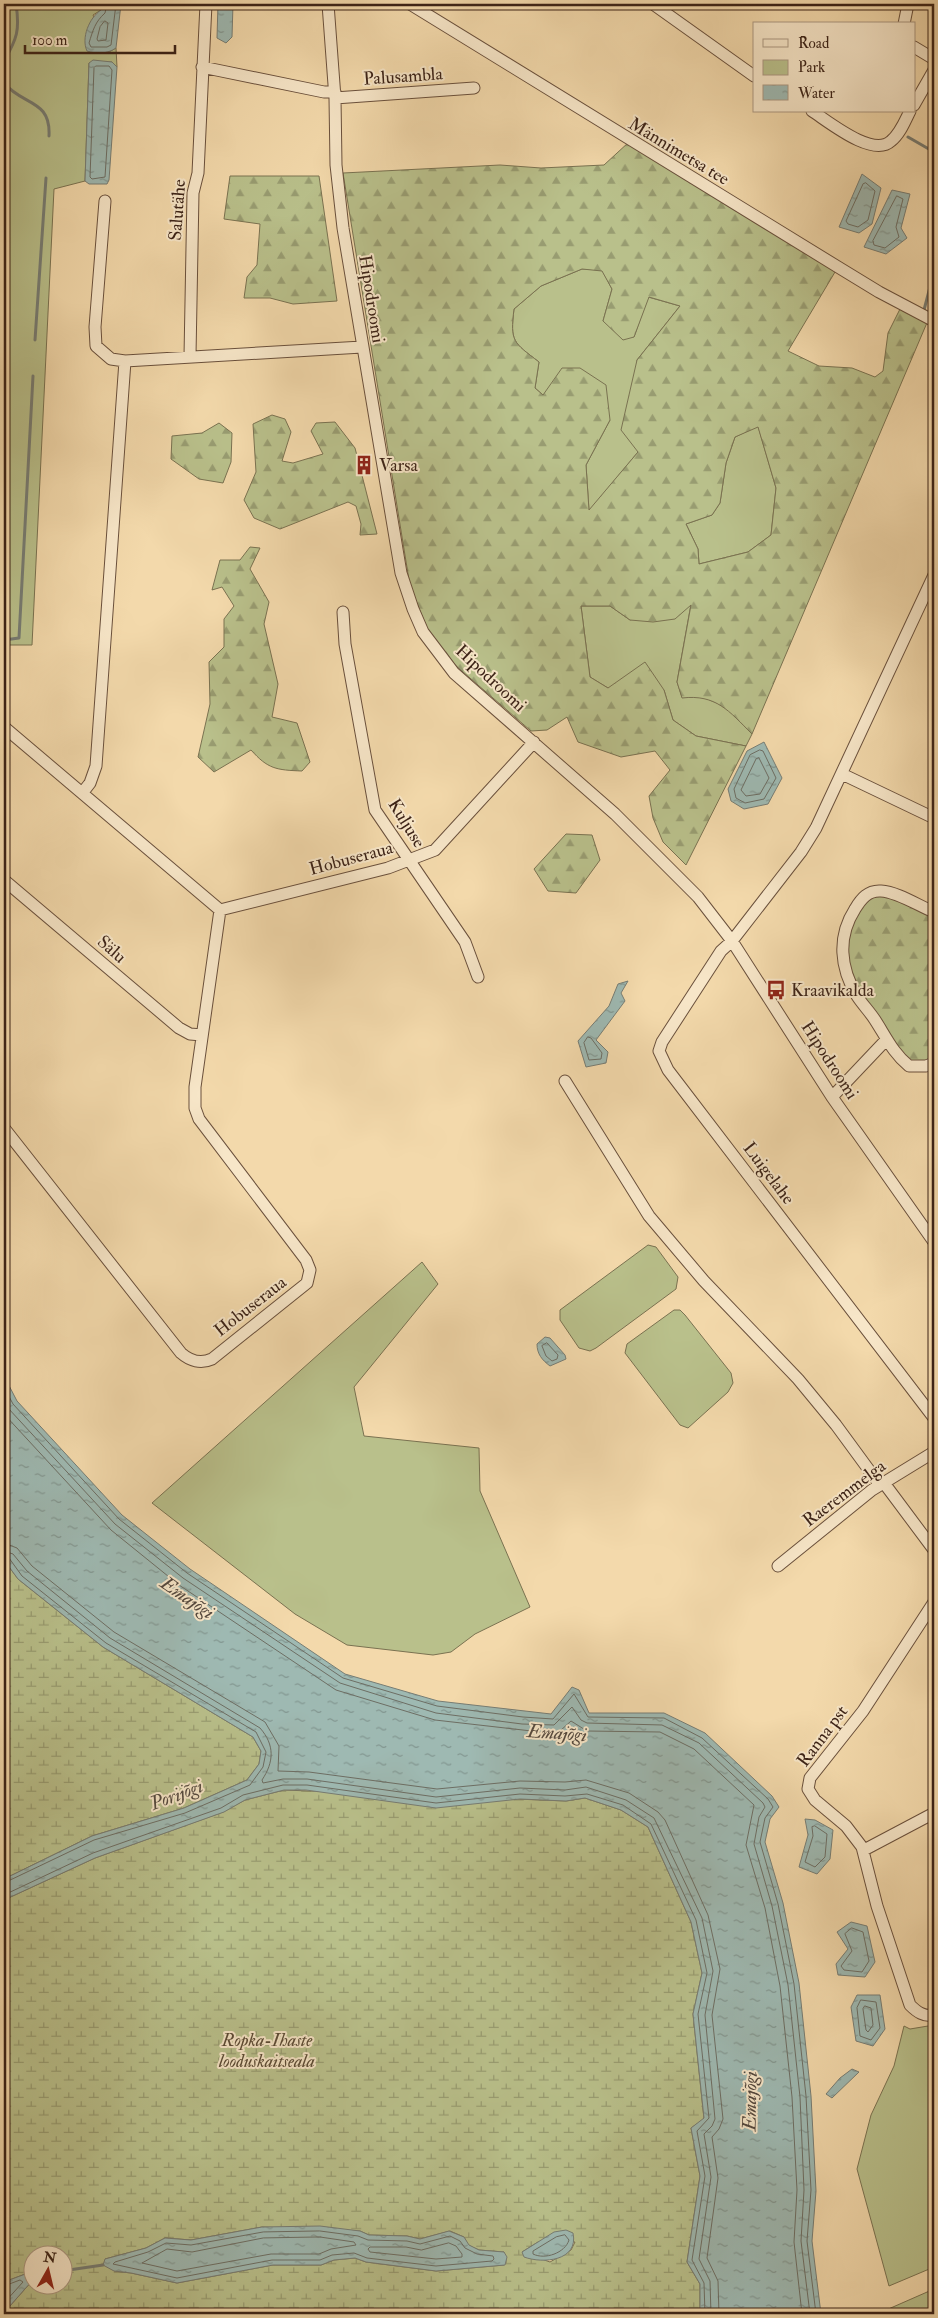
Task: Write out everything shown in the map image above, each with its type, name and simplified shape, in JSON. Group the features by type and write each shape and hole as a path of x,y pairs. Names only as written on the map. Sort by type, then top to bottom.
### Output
{"street":[{"name":"Salutähe","path":"190,356 193,193 198,173 206,4"},
{"name":"Hipodroomi","path":"328,4 335,95 336,165 343,228 401,573 412,609 423,632 454,673 648,845 698,897 732,941 832,1097 934,1242"},
{"name":"Männimetsa tee","path":"410,4 879,292 934,321"},
{"path":"653,4 753,75"},
{"path":"904,22 908,4"},
{"path":"916,48 934,59"},
{"path":"202,67 335,95"},
{"path":"916,102 934,70"},
{"name":"Palusambla","path":"335,95 474,88"},
{"path":"814,112 868,145 879,147 890,142 909,112"},
{"path":"105,201 95,327 96,346 111,359 125,361 362,347"},
{"path":"83,792 90,783 96,766 125,361"},
{"path":"732,941 801,852 816,828 934,575"},
{"name":"Kuljuse","path":"343,612 345,644 375,810 465,942 478,977"},
{"path":"4,727 220,910"},
{"name":"Hobuseraua","path":"4,1128 181,1353 190,1359 207,1361 302,1288 307,1283 310,1270 302,1253 199,1119 194,1100 220,910 388,868 435,850 534,742"},
{"path":"842,774 934,818"},
{"name":"Sälu","path":"4,880 179,1028 190,1034 202,1035"},
{"path":"934,912 887,892 873,891 859,902 845,927 842,938 844,964 848,979 886,1040 909,1066 926,1066 934,1063"},
{"name":"Luigelahe","path":"732,941 721,951 662,1042 659,1051 668,1070 934,1418"},
{"path":"832,1097 886,1040"},
{"path":"565,1081 649,1216 704,1281 798,1379 934,1550"},
{"name":"Raeremmelga","path":"778,1566 882,1484 934,1452"},
{"name":"Ranna pst","path":"934,1602 863,1711 810,1778 808,1789 815,1800 846,1826 864,1850 877,1906 910,2005 918,2012 928,2016 934,2015"},
{"path":"864,1850 934,1813"}],"green space":[{"path":"4,4 102,4 101,10 93,15 109,52 116,48 117,67 112,62 89,63 85,181 54,189 32,645 4,645"},
{"path":"629,142 838,267 788,351 819,366 852,368 875,377 883,371 888,333 902,305 929,318 752,734 729,711 721,706 704,699 694,697 682,698 677,682 691,605 675,619 653,622 630,620 610,606 581,606 590,677 608,688 645,662 664,690 673,720 696,736 746,746 686,865 663,842 653,818 649,796 670,770 655,751 621,757 578,742 567,717 547,730 531,731 455,665 427,628 410,586 343,173 500,165 541,168 604,165","holes":["582,269 602,271 612,289 603,321 623,340 634,337 649,297 680,306 637,360 621,430 638,452 589,510 586,465 610,420 606,385 580,368 562,368 543,395 535,388 539,362 519,345 513,335 514,309 541,286","758,427 776,488 771,535 748,552 699,564 698,549 686,524 712,515 720,503 726,463 735,437"]},
{"path":"230,176 319,176 337,301 293,304 270,298 244,298 247,277 257,265 260,224 224,219"},
{"path":"582,269 602,270 612,289 603,321 634,337 648,297 680,306 637,360 638,452 589,511 586,465 610,420 543,395 535,388 539,362 519,345 513,335 514,309 541,286"},
{"path":"272,415 285,419 291,432 282,461 293,463 323,454 311,431 316,423 335,422 355,448 377,534 360,535 361,524 356,506 348,502 280,529 254,518 244,500 256,472 253,424"},
{"path":"219,423 232,433 231,462 223,483 199,479 171,459 172,436 202,433"},
{"path":"758,426 776,488 771,535 748,552 699,564 698,549 686,524 712,515 720,503 726,463 735,437"},
{"path":"250,547 260,548 250,569 269,602 264,624 278,684 272,717 297,723 310,762 302,771 279,769 268,765 251,750 214,772 198,757 210,704 209,662 224,647 224,619 234,606 222,587 212,590 220,560 240,560"},
{"path":"691,604 677,682 682,697 700,696 724,706 752,734 746,746 696,736 673,720 664,690 608,688 590,677 581,606 610,606 630,620"},
{"path":"566,834 592,835 600,860 576,893 548,891 534,869"},
{"path":"883,893 934,915 934,1057 930,1061 911,1062 893,1045 846,970 848,925 862,901"},
{"path":"648,1245 656,1247 678,1277 676,1289 596,1348 590,1351 579,1348 560,1320 560,1310"},
{"path":"422,1262 438,1284 354,1387 364,1436 479,1448 480,1491 530,1607 475,1634 451,1652 433,1655 347,1645 295,1614 152,1503"},
{"path":"674,1310 680,1310 685,1315 731,1373 733,1383 728,1392 688,1428 680,1425 625,1353 627,1344"},
{"path":"4,1560 18,1579 103,1647 253,1737 261,1751 259,1764 247,1780 184,1808 92,1836 4,1879"},
{"name":"Ropka-Ihaste looduskaitseala","path":"284,1790 566,1801 585,1798 621,1810 648,1827 691,1922 702,1973 693,2014 704,2119 691,2128 700,2176 687,2262 700,2284 700,2314 4,2314 4,2308 9,2307 22,2292 22,2296 72,2296 72,2246 22,2246 22,2275 4,2282 4,1900 95,1858 223,1812 245,1800","holes":["262,2227 360,2231 369,2235 407,2236 420,2239 450,2231 464,2237 468,2245 479,2250 504,2252 504,2265 436,2271 366,2262 355,2258 334,2260 321,2265 273,2265 177,2283 114,2271 105,2259 146,2248 165,2238 191,2240","538,2242 575,2242 571,2250 550,2262 522,2252"]},
{"path":"934,2025 934,2267 889,2286 857,2169 871,2115 894,2066 904,2026 910,2029"},
{"path":"934,2289 934,2314 877,2314"}],"water":[{"path":"102,4 121,4 116,48 102,53 94,53 87,51 85,40 87,29 93,18 101,10"},
{"path":"218,4 233,4 232,37 226,43 217,38"},
{"path":"93,60 112,62 117,67 109,180 107,184 89,184 85,181 89,63"},
{"path":"862,174 881,188 872,224 859,233 839,227"},
{"path":"892,190 910,194 901,228 907,238 886,254 864,247"},
{"path":"764,742 782,778 768,804 744,809 731,801 728,789 747,751"},
{"path":"628,981 621,993 625,1001 596,1040 608,1052 606,1063 586,1067 578,1041 609,1006 618,984"},
{"path":"545,1337 550,1338 565,1355 566,1359 550,1366 540,1356 537,1344"},
{"name":"Emajõgi","path":"4,1376 17,1401 122,1515 190,1569 345,1674 438,1701 551,1714 572,1687 579,1690 589,1713 664,1713 705,1733 772,1796 779,1807 770,1819 765,1842 783,1903 799,1983 811,2096 816,2191 812,2241 821,2314 700,2314 700,2284 687,2262 700,2176 691,2128 704,2118 693,2014 702,1973 691,1922 648,1827 621,1810 585,1798 566,1801 520,1799 436,1808 306,1790 284,1790 245,1800 224,1812 95,1858 4,1900 4,1879 92,1836 184,1808 247,1780 259,1764 261,1751 253,1737 103,1647 18,1579 4,1560"},
{"path":"805,1819 815,1820 833,1830 830,1859 817,1874 799,1867 808,1835"},
{"path":"851,1922 867,1926 875,1962 865,1977 838,1975 836,1964 848,1949 837,1932"},
{"path":"857,1995 880,1995 885,2029 873,2046 856,2041 851,2007"},
{"path":"852,2069 859,2072 832,2098 826,2094 840,2078"},
{"path":"320,2226 360,2231 369,2235 407,2236 420,2239 449,2231 464,2237 469,2245 479,2250 504,2252 507,2257 505,2265 436,2271 366,2262 355,2258 334,2260 321,2265 273,2265 177,2283 114,2271 103,2265 105,2259 146,2248 165,2238 191,2240 262,2227"},
{"path":"566,2230 573,2233 573,2242 571,2250 565,2255 549,2260 524,2257 522,2252 554,2232"},
{"path":"22,2275 22,2292 9,2307 4,2308 4,2282"}],"waterway":[{"path":"4,61 16,34 18,21 16,4"},
{"path":"4,83 19,96 41,109 48,124 49,136"},
{"path":"908,137 934,152"},
{"path":"35,340 46,178"},
{"path":"924,310 934,272"},
{"path":"4,640 19,638 33,376"},
{"path":"72,2270 103,2265"}],"place":[{"name":"Varsa","path":"364,465"},
{"name":"Kraavikalda","path":"776,990"}],"water label":[{"name":"Porijõgi","path":"176,1794"}]}
